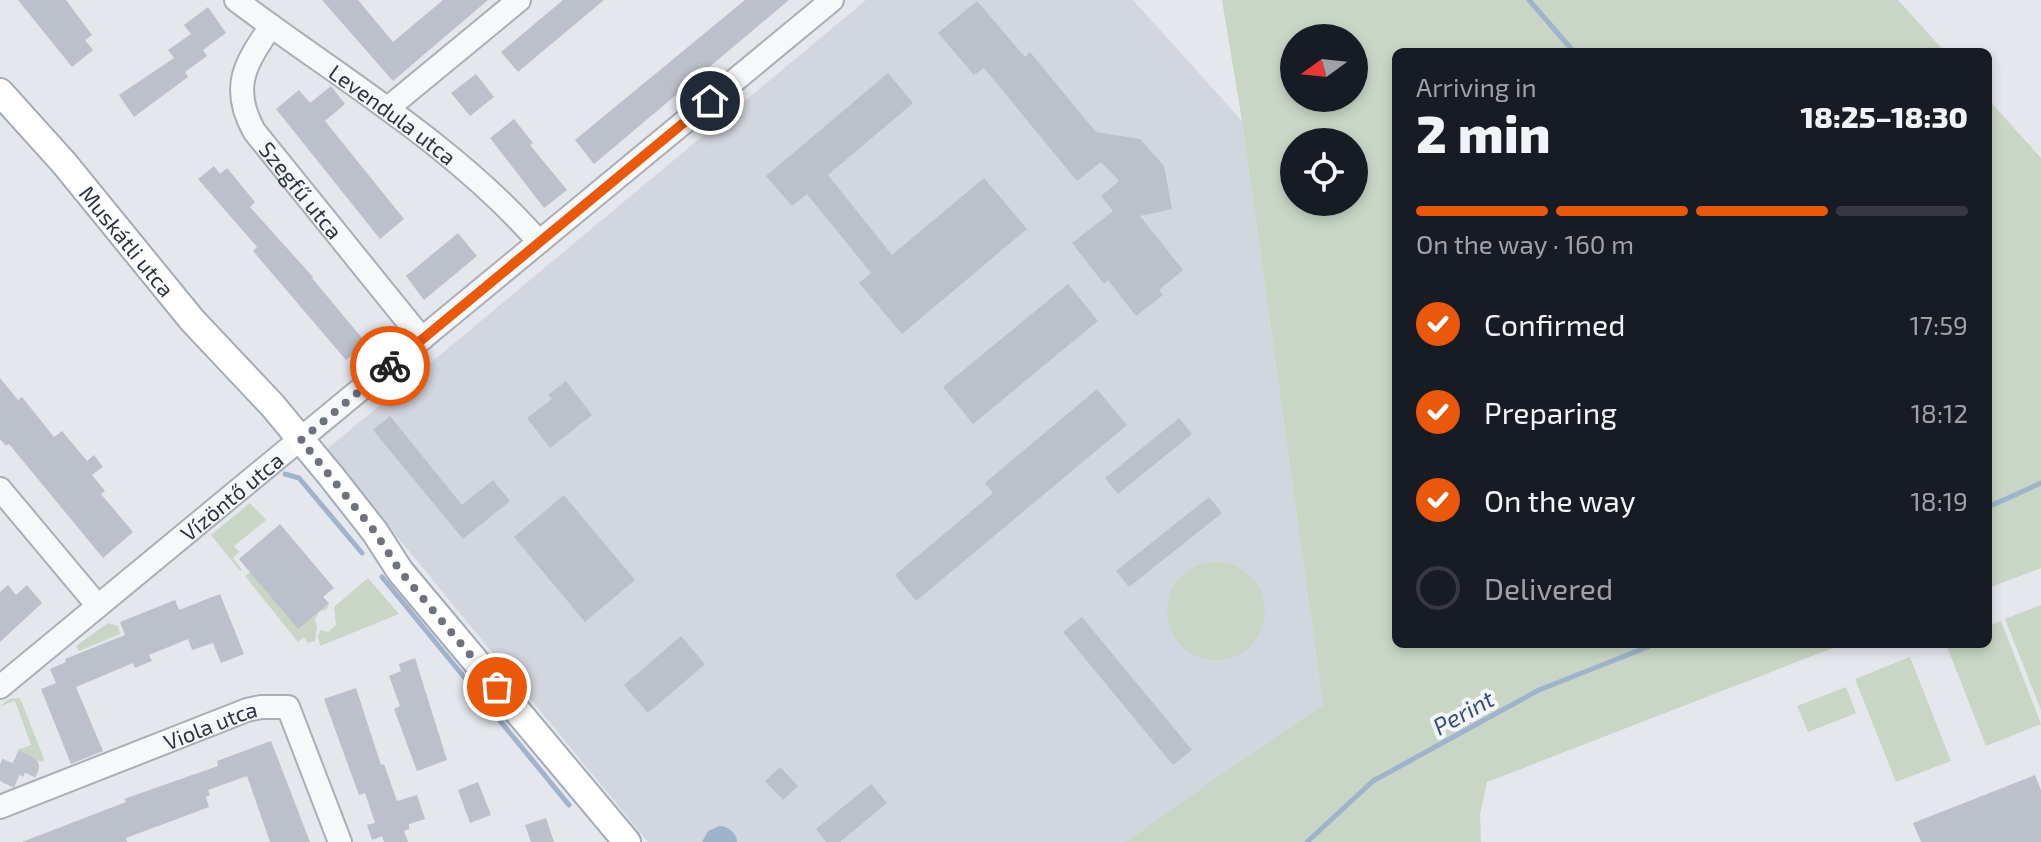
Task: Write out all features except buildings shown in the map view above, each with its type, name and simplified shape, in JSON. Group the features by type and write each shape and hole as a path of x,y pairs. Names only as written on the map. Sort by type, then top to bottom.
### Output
{"main road":[{"name":"Muskátli utca","path":"0,72 64,163"},
{"name":"Muskátli utca","path":"0,92 64,163 192,320 227,375 295,445 363,536 400,571 627,842"}],"street":[{"path":"388,108 519,0"},
{"name":"Vízöntő utca","path":"0,687 832,0"},
{"name":"Levendula utca","path":"249,3 271,26 388,108 500,201 539,242"},
{"name":"Szegfű utca","path":"271,26 250,56 243,74 241,95 245,115 254,131 422,339"},
{"path":"0,489 98,606"},
{"name":"Viola utca","path":"0,807 247,710 288,707 340,842"}],"shaded area":[{"path":"866,0 1133,0 1242,121 1323,705 1126,842 648,842 326,450"}],"green space":[{"path":"1222,0 1898,0 1941,48 1392,48 1392,648 1833,648 1487,782 1480,815 1481,842 1126,842 1323,705 1242,121"},
{"path":"1992,103 2041,158 2041,568 1992,586"},
{"path":"250,503 266,520 234,546 239,552 233,558 240,571 211,535"},
{"path":"1216,562 1235,566 1250,577 1261,592 1265,611 1261,630 1250,645 1235,656 1216,660 1197,656 1182,645 1171,630 1167,611 1171,592 1182,577 1197,566"},
{"path":"250,572 329,603 327,609 319,612 315,619 315,641 308,643 304,637 298,642 245,576"},
{"path":"368,578 399,614 320,646 320,630 328,632 336,625 334,607"},
{"path":"2041,605 2041,710 2005,619"},
{"path":"2001,621 2041,724 1986,746 1948,648 1992,648 1992,624"},
{"path":"108,623 118,626 120,634 79,651 76,646"},
{"path":"1910,657 1951,761 1896,782 1855,679"},
{"path":"1846,687 1856,713 1808,732 1797,706"},
{"path":"20,698 43,762 17,750 31,745 15,701 0,706 9,699"}],"water":[{"path":"719,826 731,831 737,842 702,842 708,831"}],"waterway":[{"path":"1529,0 1571,48"},
{"path":"285,474 299,478 362,553"},
{"name":"Perint","path":"1992,505 2041,483"},
{"path":"382,577 569,805"},
{"name":"Perint","path":"1307,842 1373,781 1539,690 1645,648"}],"tunnel":[{"path":"14,760 28,767 22,779 8,773 14,760"}],"way so far":[{"path":"390,366 301,440 375,532 400,571 497,687"}],"route":[{"path":"390,366 710,101"}]}
